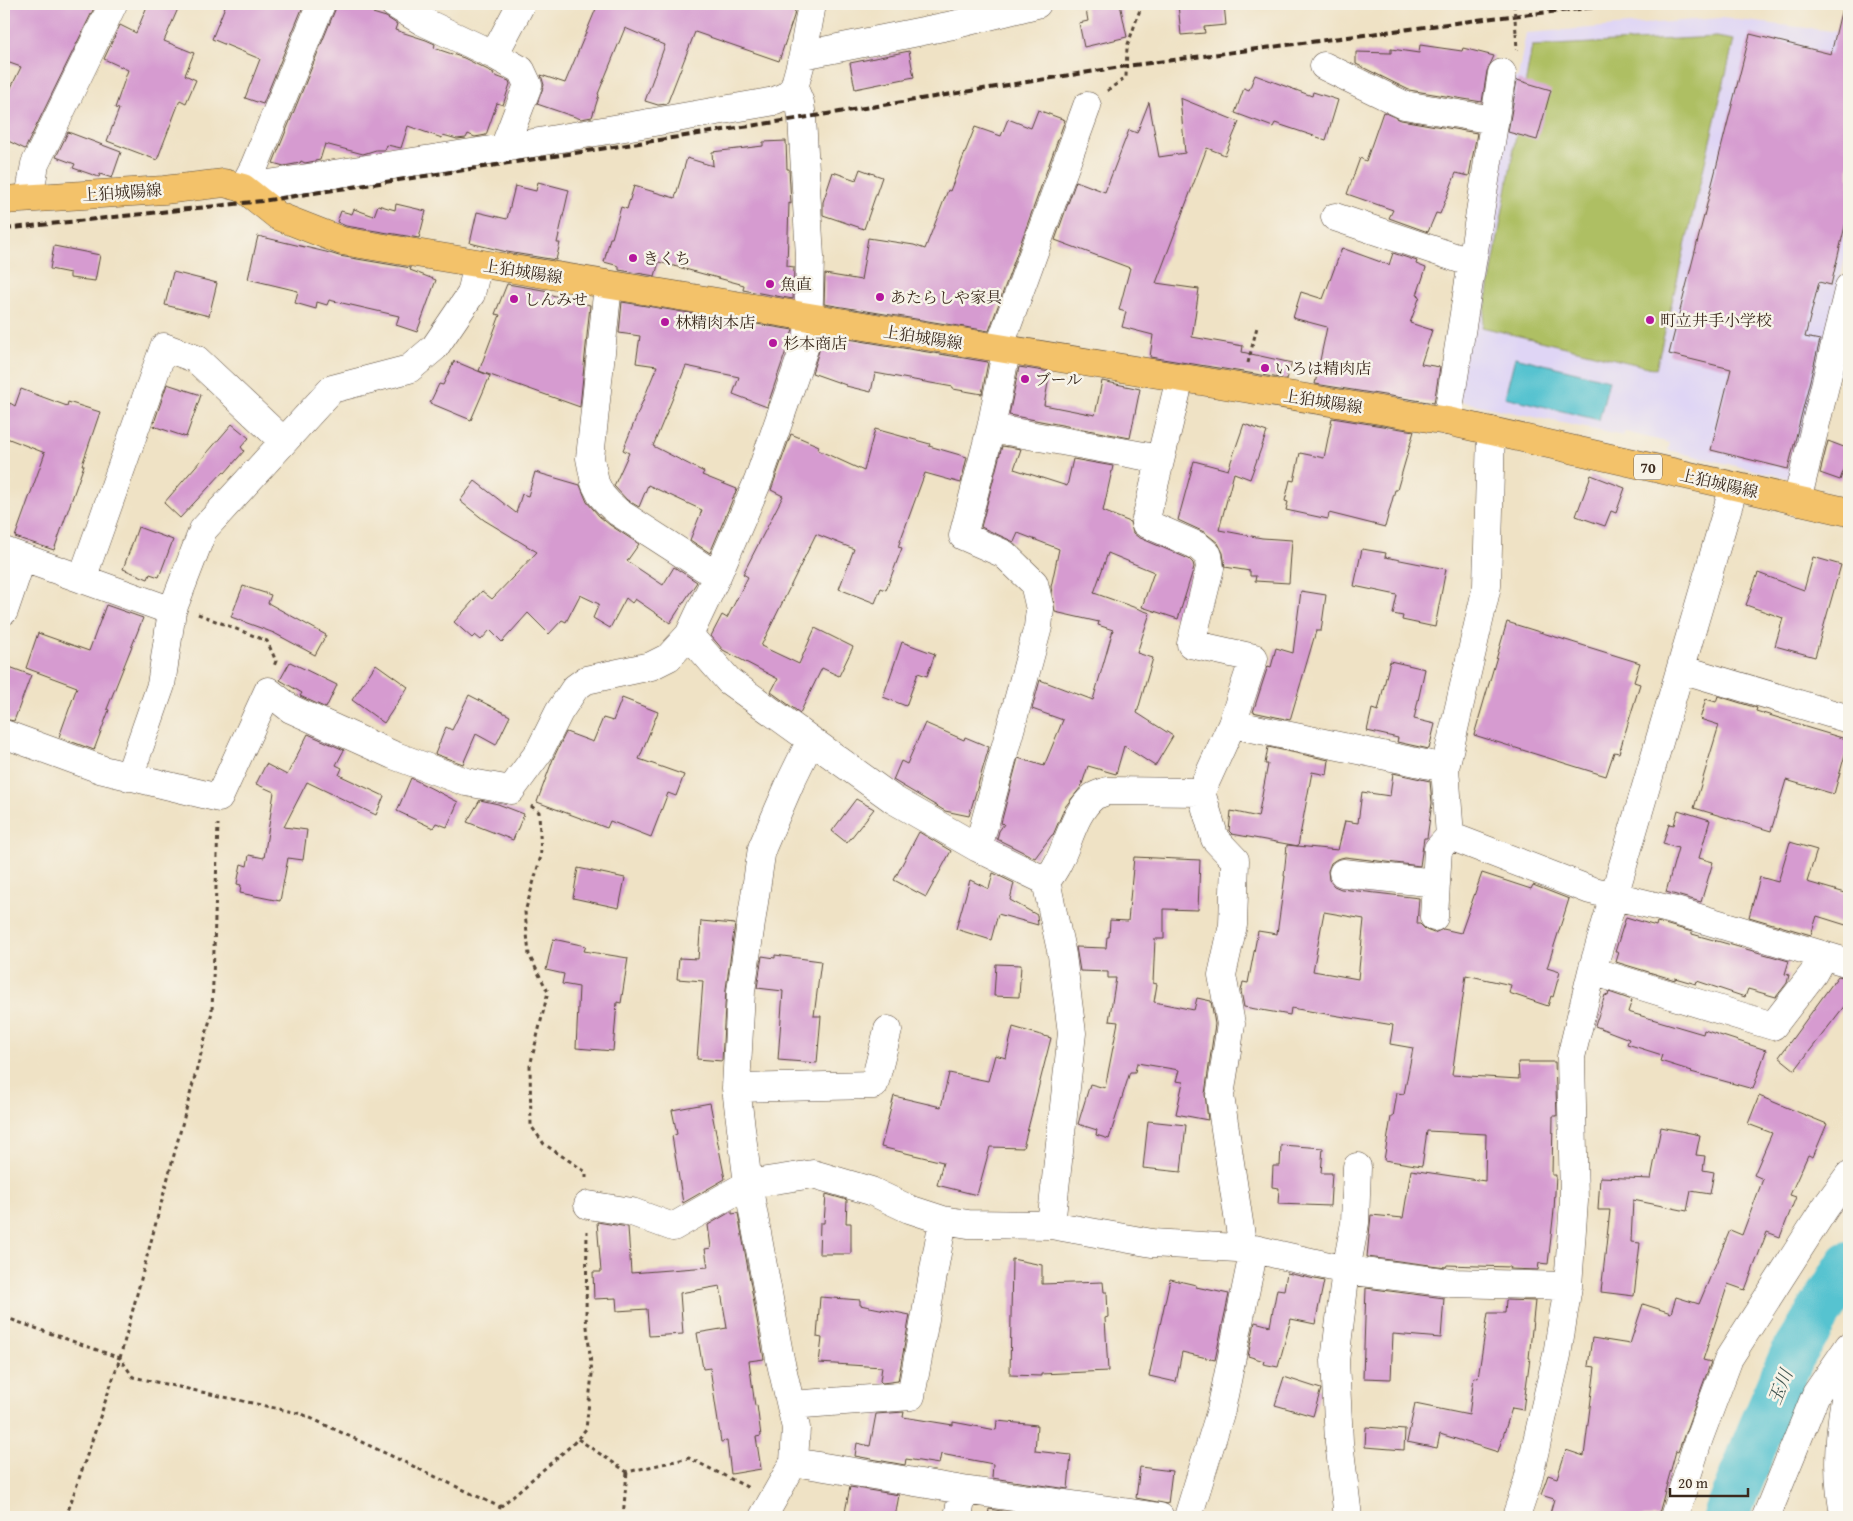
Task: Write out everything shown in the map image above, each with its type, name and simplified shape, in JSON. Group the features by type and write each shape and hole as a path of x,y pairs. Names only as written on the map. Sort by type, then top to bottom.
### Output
{"main road":[{"name":"上狛城陽線","path":"16,199 164,190 224,183 243,188 262,201 278,216 342,241 1447,421 1849,512"}],"street":[{"path":"16,199 114,4"},
{"path":"243,188 254,167 321,4"},
{"path":"394,4 422,21 521,70 528,85 504,148"},
{"path":"494,55 521,4"},
{"path":"243,188 504,148 775,101 786,96 794,88 803,55 812,4"},
{"path":"803,55 956,14 1037,4"},
{"path":"1324,66 1404,105 1494,120"},
{"path":"1447,421 1502,73"},
{"path":"4,734 103,770 219,798 268,690 291,709 393,755 466,782 511,790 539,752 559,712 575,688 586,680 651,666 669,657 689,635 758,481 808,337 810,257 802,118 800,103 794,88"},
{"path":"978,848 1038,627 1040,609 1034,583 1004,554 962,536 991,428 1004,362 1002,337 1087,106"},
{"path":"1335,217 1472,263"},
{"path":"129,777 161,685 173,608 203,530 332,389 409,370 435,347 471,294 478,264"},
{"path":"608,285 590,458 595,484 601,495 618,512 717,576"},
{"path":"1797,501 1849,287"},
{"path":"82,579 164,347 196,359 283,442"},
{"path":"1180,378 1145,522 1198,546 1208,555 1210,568 1191,644 1254,658 1232,724 1200,792 1215,839 1234,860 1233,925 1222,975 1231,1024 1220,1096 1248,1249 1221,1410 1188,1517"},
{"path":"991,428 1160,459"},
{"path":"1434,917 1438,849 1450,836 1445,768 1487,586 1490,431"},
{"path":"1516,1517 1527,1484 1557,1356 1568,1286 1574,1201 1571,1057 1592,972 1734,486"},
{"path":"4,611 13,554 82,579 173,608"},
{"path":"689,635 729,681 894,800 978,848 1046,881"},
{"path":"1681,669 1849,719"},
{"path":"1232,724 1445,768"},
{"path":"768,1509 794,1462 796,1428 767,1292 748,1184 736,1088 741,991 762,848 791,780 812,740"},
{"path":"1046,881 1054,872 1082,810 1094,796 1107,791 1200,792"},
{"path":"1450,836 1590,890 1672,910 1849,963"},
{"path":"1343,873 1436,883"},
{"path":"1046,881 1062,955 1072,1033 1051,1225"},
{"path":"1592,972 1773,1026 1813,974 1823,956"},
{"path":"736,1088 874,1085 888,1030"},
{"path":"1348,1517 1339,1442 1335,1361 1346,1270 1355,1223 1357,1167"},
{"path":"588,1205 632,1212 673,1227 748,1184 814,1174 871,1191 909,1209 943,1220 968,1224 1051,1225 1152,1243 1248,1249 1346,1270 1452,1283 1568,1286"},
{"path":"1674,1517 1699,1438 1729,1358 1825,1208 1849,1175"},
{"path":"791,1405 911,1396 943,1220"},
{"path":"1766,1517 1816,1394 1849,1346"},
{"path":"1846,1517 1840,1480 1839,1448 1849,1376"},
{"path":"794,1462 963,1490 1160,1517"},
{"path":"958,1517 963,1490"}],"path":[{"path":"1087,106 1126,77 1127,47 1142,4"},
{"path":"1514,4 1516,33"},
{"path":"1242,388 1257,328"},
{"path":"173,608 267,641 276,661 268,690"},
{"path":"498,1517 500,1507 578,1439 586,1429 592,1374 586,1317 588,1205 586,1172 544,1144 531,1126 530,1066 548,992 529,955 525,912 541,856 539,812 511,790"},
{"path":"66,1517 120,1358 212,1012 219,798"},
{"path":"4,1317 120,1358 133,1377 302,1414 500,1507"},
{"path":"578,1439 627,1472 689,1458 768,1509"},
{"path":"623,1517 627,1472"}],"shaded area":[{"name":"町立井手小学校","path":"1721,18 1849,33 1849,242 1792,479 1668,450 1670,443 1625,432 1623,436 1464,402 1457,397 1514,78 1518,77 1526,33"}],"green space":[{"path":"1716,37 1734,40 1656,369 1482,327 1532,46"}],"water":[{"path":"1515,357 1609,380 1599,420 1505,397"}],"building":[{"path":"4,4 96,4 25,149 4,139 4,102 21,67 4,61"},
{"path":"148,4 180,4 164,41 194,53 185,75 196,80 186,103 180,100 157,160 107,141 119,109 115,108 128,70 104,59 120,25 136,33"},
{"path":"226,4 304,4 263,104 245,98 260,59 212,39"},
{"path":"336,4 376,4 373,13 386,17 397,24 395,30 435,44 434,48 464,58 494,73 493,75 509,81 510,84 503,105 497,103 486,135 475,137 468,134 466,138 457,139 443,135 442,138 408,126 401,148 387,145 385,150 376,150 363,154 325,144 320,160 305,163 301,161 300,163 284,166 273,163"},
{"path":"598,4 796,4 794,16 779,61 695,32 667,104 658,105 645,101 665,45 625,28 598,94 592,117 581,119 537,104 544,85 541,75 565,83"},
{"path":"1085,4 1120,4 1127,37 1084,47 1079,23 1088,21"},
{"path":"1178,4 1224,4 1226,25 1204,27 1205,33 1181,35"},
{"path":"1841,12 1849,13 1849,209 1831,285 1819,282 1805,337 1820,340 1788,469 1711,450 1731,369 1669,354 1750,34 1831,54"},
{"path":"1420,45 1462,51 1463,48 1494,56 1487,71 1482,102 1409,90 1356,64 1356,52 1391,53 1391,49 1419,53"},
{"path":"909,51 914,77 855,89 850,63"},
{"path":"1255,75 1312,96 1313,92 1338,100 1326,140 1275,123 1273,127 1235,113 1244,88 1249,90"},
{"path":"1517,80 1551,90 1537,140 1508,132"},
{"path":"1180,98 1239,122 1225,155 1207,148 1156,283 1199,289 1192,337 1243,346 1242,352 1292,363 1286,379 1150,357 1153,335 1122,327 1126,312 1119,310 1130,268 1055,240 1076,181 1105,192 1129,130 1137,133 1149,102 1159,157 1185,153"},
{"path":"1038,110 1065,120 989,331 824,304 825,274 861,280 868,238 914,245 925,249 975,127 1001,136 1008,119 1031,128"},
{"path":"1383,112 1401,120 1477,133 1469,176 1456,173 1440,214 1436,213 1428,232 1389,218 1393,210 1347,194 1360,158 1366,161"},
{"path":"68,132 121,152 112,178 100,174 99,177 73,168 75,164 56,157"},
{"path":"786,141 791,204 789,203 787,266 794,267 793,299 743,290 744,285 659,262 655,276 619,270 619,266 604,262 621,207 627,209 634,186 675,198 687,158 713,166 712,152 763,146 763,142"},
{"path":"860,169 882,177 864,229 823,215 823,202 833,172 856,180"},
{"path":"538,182 569,190 557,243 560,243 556,260 507,252 470,243 477,212 507,219 515,186 536,191"},
{"path":"396,204 426,211 419,238 346,226 337,222 341,211 352,214 354,209 374,216 378,205 395,210"},
{"path":"258,236 339,256 411,268 410,270 436,280 417,332 396,325 399,316 329,300 327,305 317,302 316,309 295,303 298,291 248,279"},
{"path":"54,246 100,255 95,281 70,278 70,273 50,269"},
{"path":"1342,248 1389,265 1393,253 1417,261 1416,264 1426,268 1417,295 1420,296 1410,323 1432,330 1421,364 1440,367 1434,403 1315,384 1327,327 1293,318 1301,292 1323,299"},
{"path":"173,272 217,283 209,316 165,305"},
{"path":"507,284 549,291 548,294 590,305 580,407 479,371 500,315 495,314"},
{"path":"622,302 793,330 767,407 733,394 739,377 686,366 653,446 704,472 702,475 737,489 710,553 690,540 702,510 648,485 639,507 627,500 614,486 629,453 623,450 657,366 636,363 640,336 619,333"},
{"path":"824,335 988,362 982,394 875,373 871,392 846,386 812,373"},
{"path":"454,361 490,376 471,420 430,403 439,384 443,385"},
{"path":"1019,367 1050,372 1044,405 1095,415 1102,381 1140,389 1130,438 1009,415"},
{"path":"167,384 201,395 186,437 153,426"},
{"path":"21,389 67,406 68,402 100,412 82,465 84,465 54,550 15,537 45,453 4,437 4,418 10,403 15,406"},
{"path":"1332,418 1414,431 1385,527 1329,513 1328,519 1286,510 1288,502 1285,501 1290,480 1294,481 1300,453 1324,458"},
{"path":"232,424 249,438 241,447 244,451 180,518 164,503"},
{"path":"1244,424 1267,432 1250,479 1234,473 1219,530 1262,538 1292,540 1289,583 1255,581 1256,576 1250,576 1250,571 1225,567 1223,553 1218,543 1204,532 1178,520 1194,461 1228,470"},
{"path":"875,429 930,444 929,446 967,457 961,483 925,473 898,547 902,548 886,590 881,588 875,603 839,589 854,549 816,534 761,646 799,664 815,628 853,647 839,676 822,668 800,713 771,692 778,679 723,650 711,636 722,615 727,618 748,577 743,574 783,496 771,490 791,434 819,446 818,450 864,471"},
{"path":"1828,441 1849,449 1849,455 1840,480 1820,473"},
{"path":"1002,446 1021,449 1014,469 1067,486 1073,459 1113,466 1103,511 1130,522 1133,533 1138,537 1189,559 1194,567 1178,619 1142,607 1154,572 1108,553 1094,593 1150,613 1137,653 1153,658 1137,713 1173,736 1155,766 1124,746 1116,774 1088,766 1081,787 1065,807 1053,835 1035,858 997,839 999,831 1004,824 1001,823 1018,758 1044,766 1063,720 1032,709 1040,680 1093,700 1113,630 1098,625 1099,622 1055,612 1051,587 1059,549 1018,533 1014,542 981,527"},
{"path":"535,472 580,485 587,502 599,516 639,544 627,561 663,585 674,567 697,582 670,623 635,599 632,603 626,598 610,628 593,618 599,604 580,595 566,622 562,620 549,634 528,613 502,642 490,630 481,640 475,635 472,638 454,622 482,591 492,599 537,552 484,520 460,501 475,481 516,513 522,494 528,496"},
{"path":"1591,475 1625,488 1616,513 1611,511 1605,526 1576,516"},
{"path":"138,527 173,540 159,577 150,574 148,579 123,569"},
{"path":"1362,549 1386,553 1385,557 1446,569 1435,627 1402,620 1403,616 1393,614 1397,595 1354,586"},
{"path":"1813,557 1841,565 1815,657 1775,646 1783,618 1746,605 1758,573 1804,590"},
{"path":"243,586 271,595 268,603 326,635 315,655 274,633 231,617"},
{"path":"1301,591 1326,595 1321,631 1316,631 1290,720 1253,712 1268,666 1271,667 1276,648 1293,653"},
{"path":"106,605 143,618 107,709 109,710 94,750 59,737 77,687 26,668 38,633 89,651"},
{"path":"1507,622 1640,663 1634,682 1640,684 1619,753 1614,752 1606,776 1474,735"},
{"path":"902,642 935,654 927,676 918,673 906,706 883,697"},
{"path":"1390,661 1425,669 1414,719 1435,724 1429,749 1397,742 1398,738 1367,731 1372,709 1378,711"},
{"path":"290,662 337,685 326,708 300,696 302,693 280,680"},
{"path":"376,664 408,687 384,723 352,700"},
{"path":"4,665 31,675 14,721 4,719"},
{"path":"469,695 510,716 496,745 476,734 463,764 435,754 446,727 452,730"},
{"path":"1718,696 1757,708 1756,711 1849,740 1834,794 1786,780 1771,831 1694,808 1719,725 1700,719 1706,699 1716,702"},
{"path":"622,698 658,712 639,759 684,775 676,796 668,793 651,837 610,821 607,828 537,802 553,759 566,732 593,742 603,718 613,721"},
{"path":"925,723 964,740 965,737 989,747 969,816 945,811 893,780 901,761 907,764"},
{"path":"308,734 344,750 336,765 342,768 339,775 384,796 376,815 307,782 284,827 307,830 303,860 288,858 280,901 240,893 241,885 237,884 241,864 247,866 249,855 264,858 274,792 256,784 266,764 287,775"},
{"path":"1268,747 1329,760 1327,775 1312,772 1298,846 1232,834 1229,831 1231,811 1258,817 1268,764 1265,764"},
{"path":"1393,773 1430,781 1432,803 1427,838 1424,838 1420,866 1345,857 1331,863 1328,871 1329,880 1334,886 1341,889 1419,898 1417,924 1434,933 1443,929 1461,933 1482,873 1531,889 1533,885 1569,899 1547,968 1560,972 1553,997 1551,996 1548,1006 1509,993 1511,985 1466,975 1452,1075 1519,1079 1518,1062 1555,1062 1557,1116 1553,1116 1552,1175 1556,1175 1554,1210 1548,1264 1539,1263 1538,1270 1509,1269 1510,1267 1447,1265 1446,1267 1367,1257 1371,1215 1403,1218 1411,1170 1485,1181 1486,1134 1427,1131 1422,1166 1384,1160 1397,1093 1404,1094 1413,1048 1390,1044 1393,1025 1291,1008 1290,1015 1244,1007 1241,991 1243,982 1248,983 1258,931 1277,934 1287,845 1338,850 1345,821 1358,823 1362,792 1390,796","holes":["1324,912 1364,919 1358,979 1313,971"]},
{"path":"411,778 458,802 447,827 436,823 433,828 397,811"},
{"path":"856,799 874,809 847,843 832,831"},
{"path":"480,800 498,804 524,814 513,840 467,822"},
{"path":"1678,810 1710,820 1699,858 1713,862 1701,902 1666,892 1678,848 1663,844 1669,824 1674,825"},
{"path":"919,832 951,851 926,897 894,880"},
{"path":"1790,842 1817,850 1807,882 1849,894 1849,926 1817,916 1811,935 1749,917 1760,877 1778,882"},
{"path":"1134,857 1200,860 1198,910 1164,909 1164,939 1155,939 1153,983 1157,984 1154,1002 1194,1010 1197,998 1211,1001 1215,1024 1205,1094 1208,1120 1176,1114 1183,1082 1176,1081 1179,1070 1137,1063 1135,1072 1130,1072 1109,1139 1096,1135 1097,1130 1078,1124 1090,1084 1105,1088 1118,1022 1109,1021 1116,978 1108,978 1108,972 1080,971 1076,947 1106,948 1110,920 1128,921"},
{"path":"578,868 625,878 619,908 573,898"},
{"path":"993,873 1014,883 1010,900 1037,915 1038,925 998,914 991,940 956,929 970,880 989,889"},
{"path":"1626,917 1656,926 1657,922 1692,932 1692,934 1789,961 1785,974 1789,975 1787,983 1776,997 1748,989 1745,997 1697,981 1696,984 1675,978 1675,980 1616,962 1619,952 1615,952"},
{"path":"701,921 735,924 726,989 722,1061 697,1059 703,981 677,979 679,958 698,959"},
{"path":"553,939 586,946 584,951 628,958 621,1003 617,1002 613,1051 576,1048 579,987 562,984 564,974 546,970"},
{"path":"775,955 821,961 814,1016 821,1016 817,1063 778,1060 783,991 757,988 762,956 775,958"},
{"path":"996,964 1021,965 1019,997 994,996"},
{"path":"1838,976 1849,978 1849,1000 1795,1070 1779,1057"},
{"path":"1609,992 1632,1000 1628,1012 1703,1034 1704,1030 1766,1050 1753,1089 1691,1072 1660,1061 1662,1055 1627,1044 1629,1039 1595,1026 1605,995 1608,996"},
{"path":"1013,1027 1051,1038 1023,1148 990,1147 977,1195 937,1185 943,1162 881,1147 894,1096 941,1107 949,1073 988,1081 995,1055 1006,1058"},
{"path":"1759,1096 1827,1124 1813,1157 1808,1155 1790,1195 1796,1197 1780,1237 1767,1232 1745,1290 1728,1284 1703,1360 1711,1362 1678,1452 1676,1451 1658,1517 1549,1517 1554,1499 1541,1495 1548,1475 1557,1478 1566,1450 1584,1456 1595,1367 1588,1366 1592,1338 1630,1344 1643,1304 1671,1313 1676,1297 1699,1304 1730,1230 1742,1235 1763,1179 1754,1175 1772,1133 1748,1124"},
{"path":"710,1103 725,1179 683,1203 672,1136 677,1134 672,1110"},
{"path":"1148,1121 1186,1125 1181,1172 1143,1168"},
{"path":"1661,1127 1700,1135 1696,1155 1705,1156 1703,1170 1714,1172 1710,1194 1691,1191 1687,1211 1633,1200 1631,1242 1640,1243 1634,1296 1601,1292 1610,1210 1598,1210 1600,1177 1651,1179"},
{"path":"1281,1145 1323,1148 1321,1173 1332,1173 1330,1206 1278,1204 1279,1188 1272,1187 1273,1166 1280,1166"},
{"path":"826,1194 847,1200 846,1223 851,1223 851,1254 819,1254 820,1223 824,1223"},
{"path":"732,1211 732,1214 738,1213 764,1359 749,1361 761,1436 756,1437 761,1469 731,1474 727,1441 721,1442 710,1368 703,1369 697,1333 727,1328 720,1286 680,1293 683,1334 649,1336 647,1309 617,1311 616,1298 594,1299 593,1272 601,1272 597,1222 628,1227 631,1273 708,1267 705,1249 711,1248 708,1225"},
{"path":"1012,1259 1042,1265 1042,1284 1103,1282 1104,1292 1107,1292 1108,1317 1105,1318 1108,1371 1041,1374 1041,1376 1010,1375"},
{"path":"1287,1273 1324,1281 1315,1324 1291,1319 1278,1367 1263,1364 1264,1361 1248,1356 1255,1322 1270,1326 1277,1289 1284,1290"},
{"path":"1170,1279 1229,1294 1215,1360 1182,1352 1176,1382 1149,1376"},
{"path":"1366,1288 1444,1298 1441,1338 1393,1334 1391,1379 1363,1378"},
{"path":"820,1297 860,1300 860,1305 910,1315 898,1381 882,1383 880,1381 882,1367 819,1363 822,1338 817,1337"},
{"path":"1506,1300 1535,1301 1523,1410 1512,1408 1498,1452 1440,1434 1437,1448 1407,1442 1415,1404 1469,1415 1474,1377 1478,1378 1488,1313 1505,1313"},
{"path":"1284,1377 1321,1389 1313,1416 1275,1405"},
{"path":"904,1412 903,1417 953,1425 953,1422 996,1430 997,1421 1037,1425 1035,1451 1071,1455 1068,1489 992,1478 993,1464 941,1454 939,1464 906,1459 905,1465 855,1456 857,1443 870,1446 876,1414"},
{"path":"1366,1427 1405,1430 1404,1450 1365,1447"},
{"path":"1140,1467 1172,1471 1168,1504 1136,1498"},
{"path":"850,1487 899,1495 895,1517 844,1517"},
{"path":"989,1509 1013,1513 1012,1517 988,1517"}],"waterway":[{"name":"玉川","path":"1726,1517 1792,1356 1849,1264"}],"railway":[{"path":"4,229 262,201 1127,66 1493,18 1626,4"}],"place":[{"name":"きくち","path":"633,258"},
{"name":"魚直","path":"770,284"},
{"name":"あたらしや家具","path":"880,297"},
{"name":"しんみせ","path":"514,299"},
{"name":"町立井手小学校","path":"1650,320"},
{"name":"林精肉本店","path":"665,322"},
{"name":"杉本商店","path":"773,343"},
{"name":"いろは精肉店","path":"1265,368"},
{"name":"ブール","path":"1025,379"}]}
